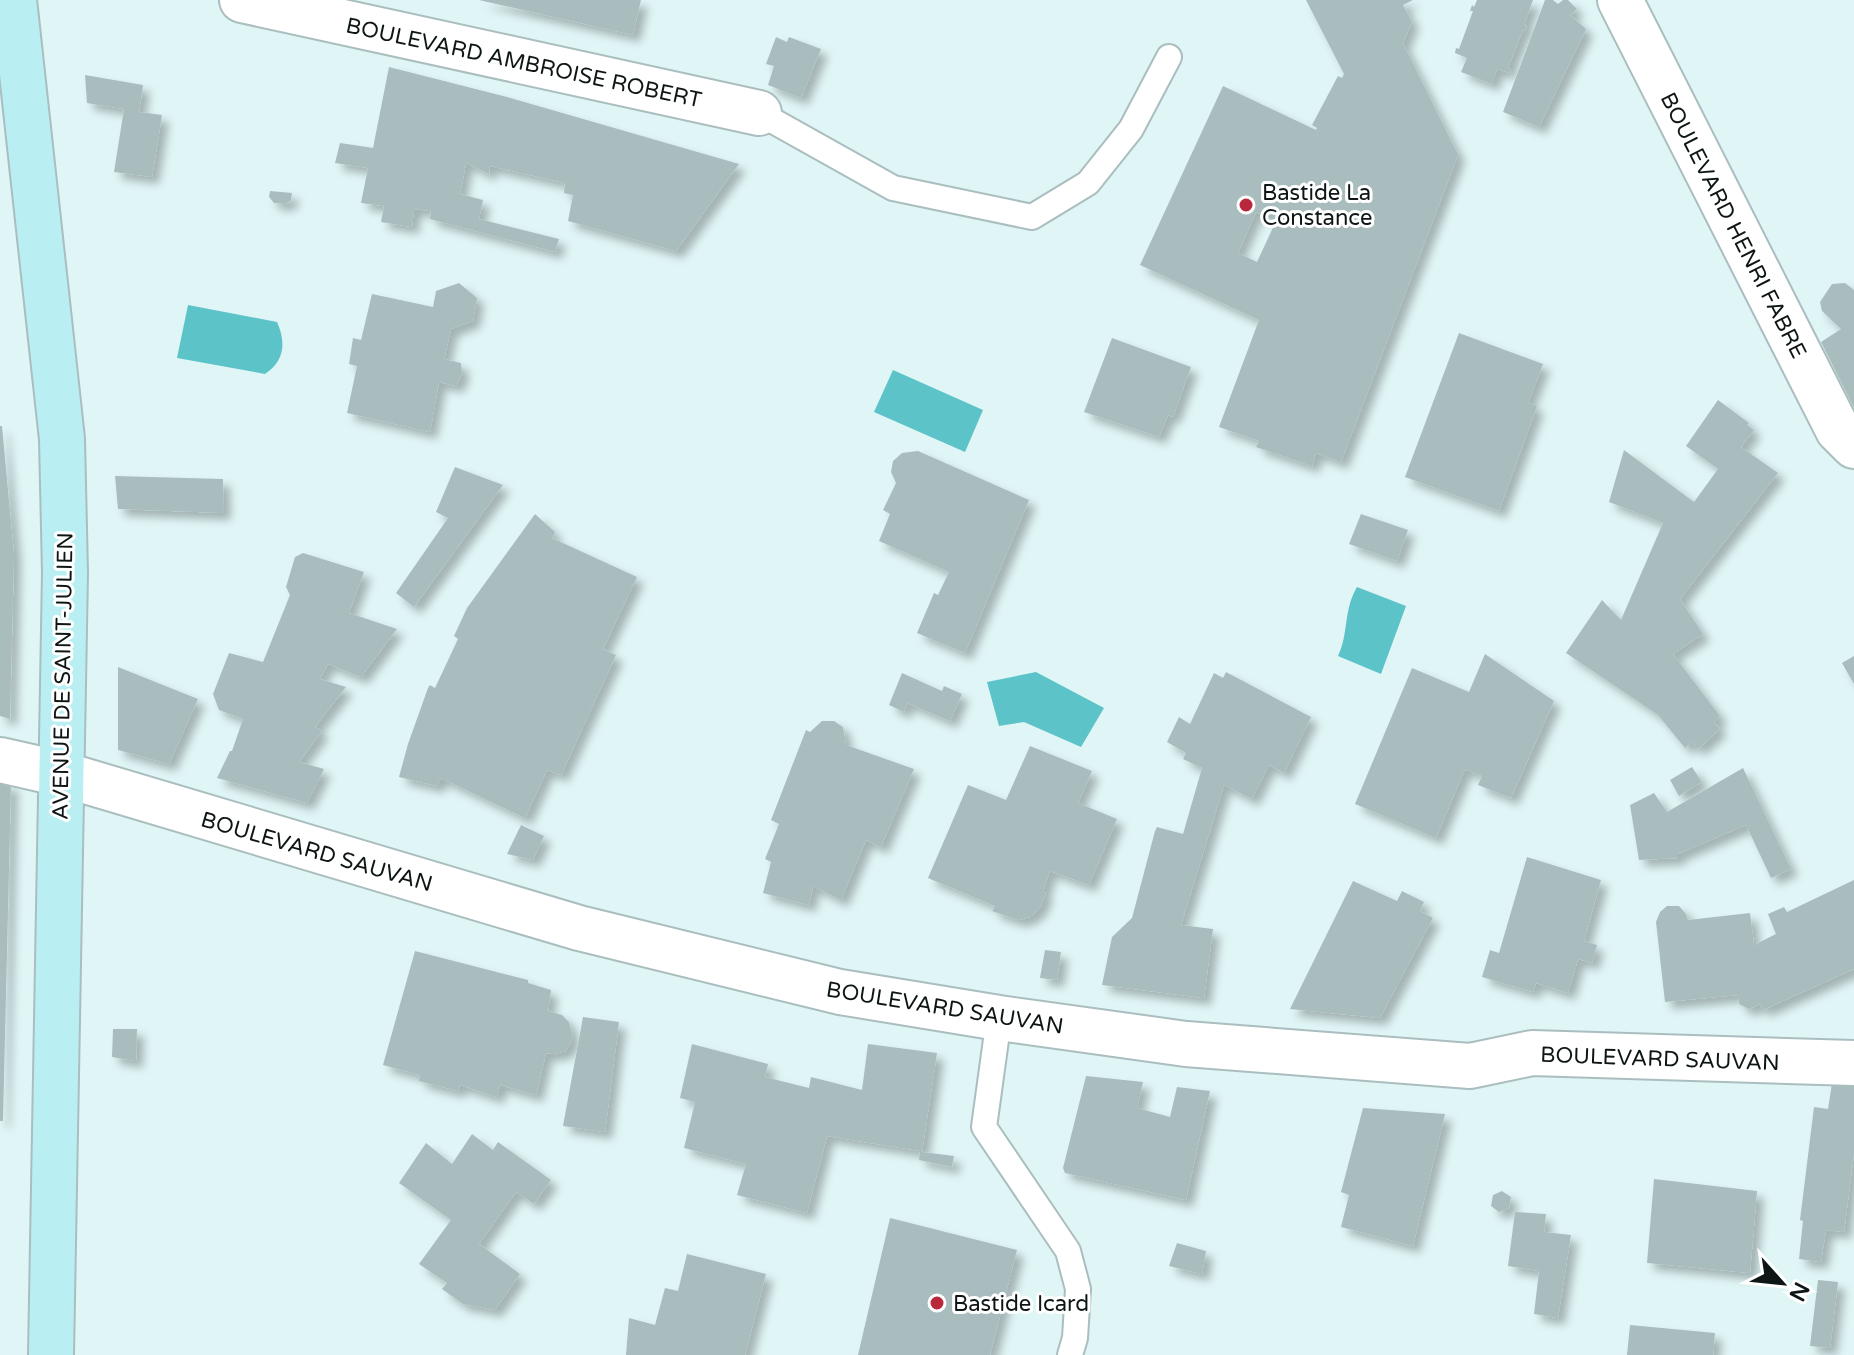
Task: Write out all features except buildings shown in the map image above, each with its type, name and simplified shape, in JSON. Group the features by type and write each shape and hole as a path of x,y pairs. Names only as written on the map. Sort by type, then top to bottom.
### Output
{"main road":[{"name":"AVENUE DE SAINT-JULIEN","path":"14,0 62,439 65,573 51,1355"}],"street":[{"name":"BOULEVARD AMBROISE ROBERT","path":"242,0 759,113"},
{"name":"BOULEVARD HENRI FABRE","path":"1620,0 1838,430 1854,446"},
{"name":"BOULEVARD SAUVAN","path":"0,760 62,774 579,928 840,992 999,1018 1186,1044 1470,1066 1532,1053 1854,1063"}],"lane":[{"path":"759,113 893,188 1032,217 1088,183 1131,129 1169,57"},
{"path":"999,1018 984,1127 1068,1251 1078,1289 1075,1338 1070,1355"}],"water":[{"path":"188,305 277,322 282,351 277,363 265,374 177,358"},
{"path":"893,370 983,410 965,452 874,412"},
{"path":"1357,587 1406,606 1381,674 1338,656"},
{"path":"1036,672 1104,708 1081,747 1024,722 999,726 987,682"}],"place":[{"name":"Bastide La Constance","path":"1246,205"},
{"name":"Bastide Icard","path":"937,1303"}]}
